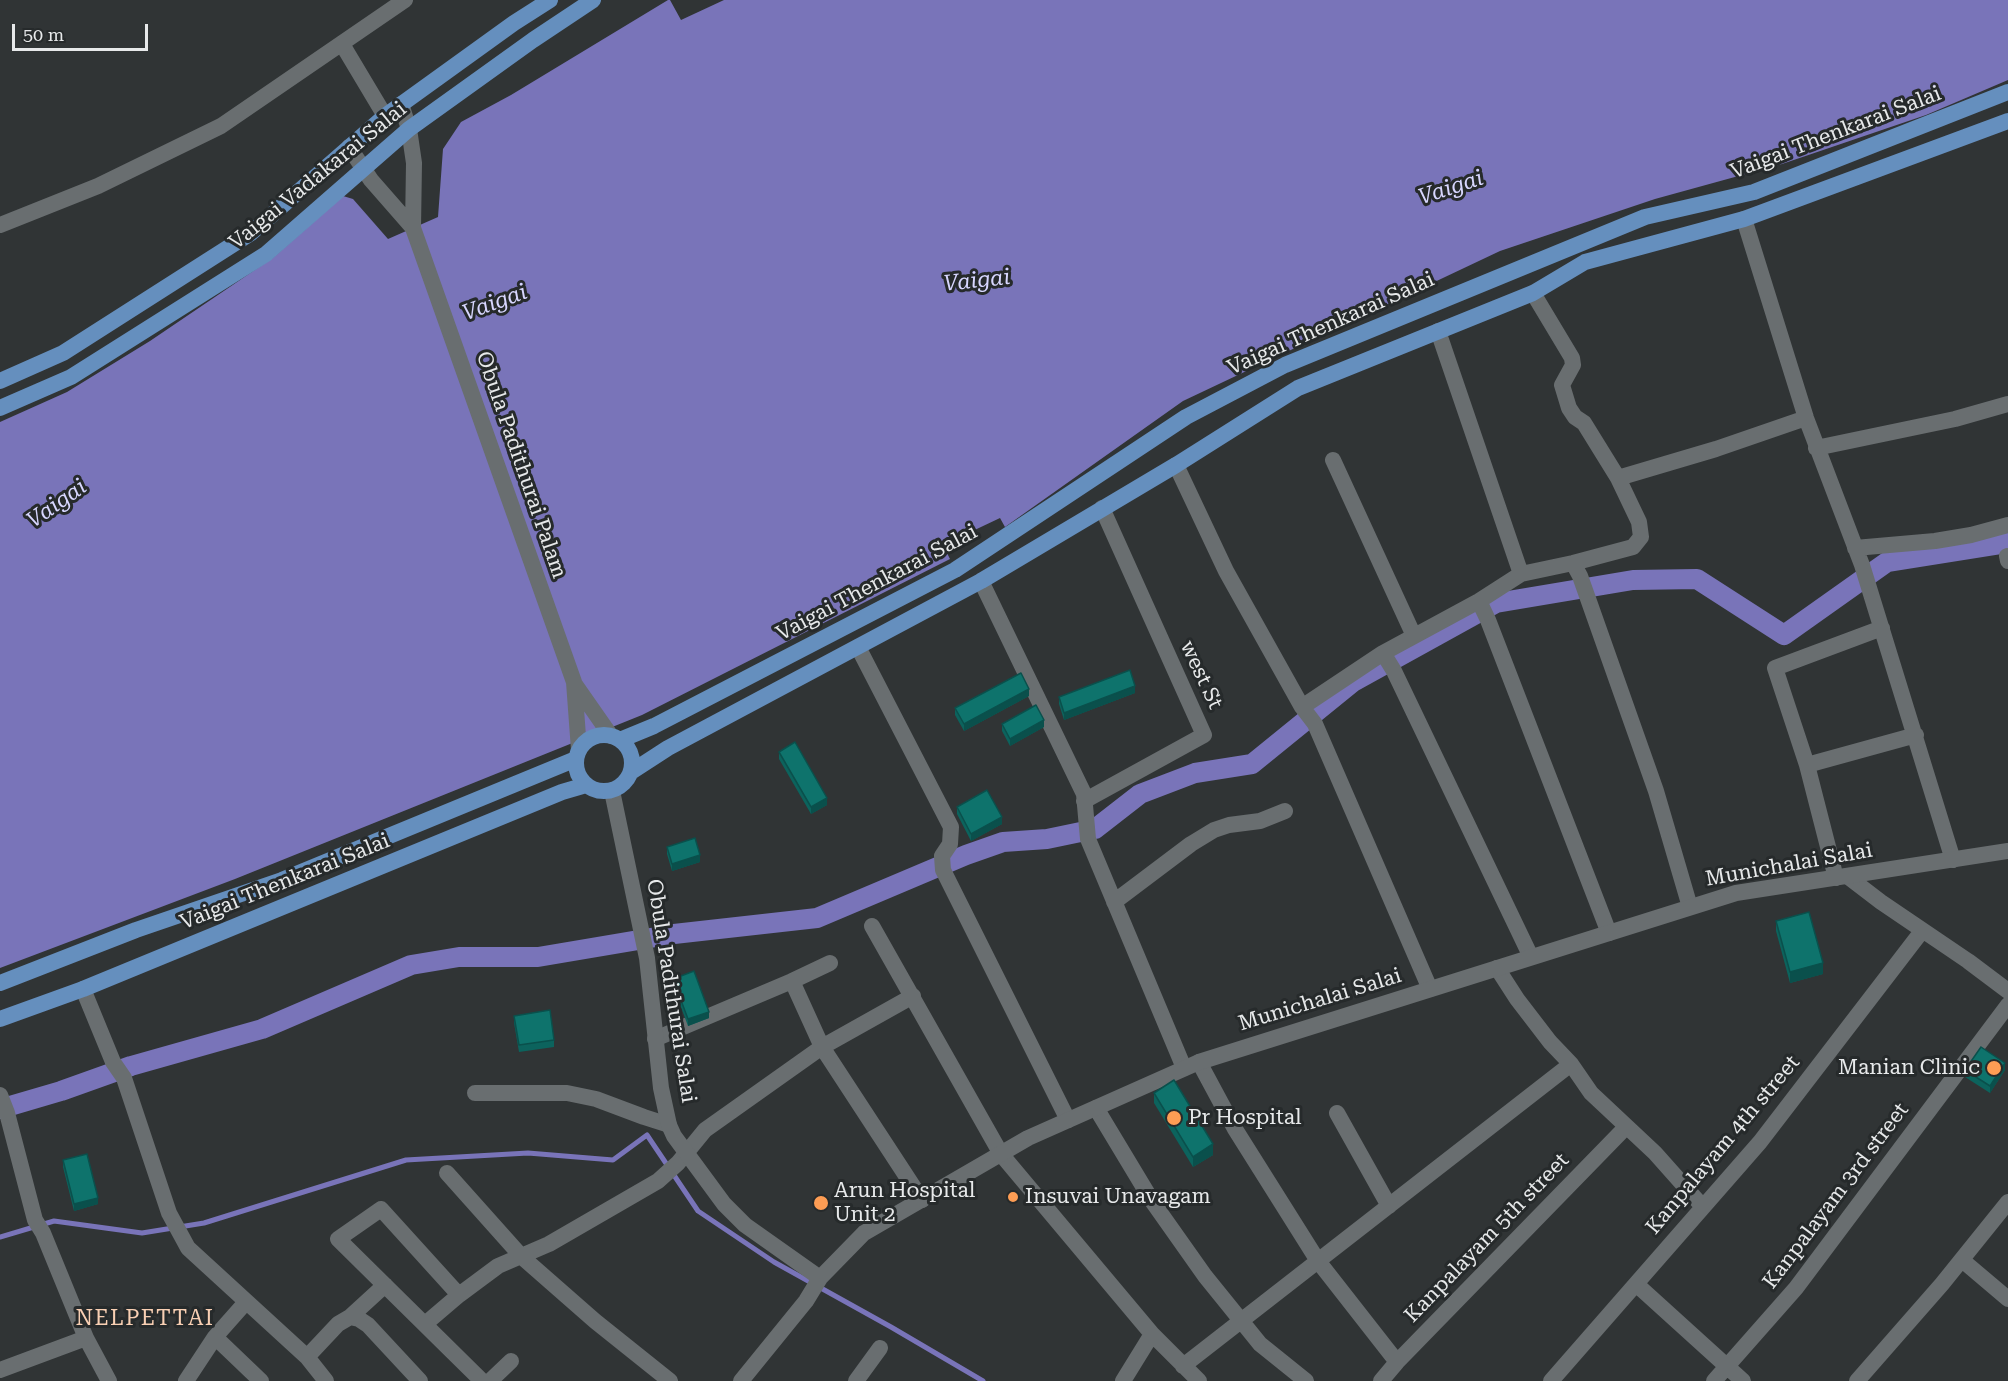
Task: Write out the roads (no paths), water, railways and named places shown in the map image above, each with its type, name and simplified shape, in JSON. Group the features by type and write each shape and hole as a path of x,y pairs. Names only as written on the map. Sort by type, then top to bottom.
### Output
{"main road":[{"name":"Vaigai Vadakarai Salai","path":"0,381 63,353 251,232 385,116 514,23 550,0"},
{"name":"Vaigai Vadakarai Salai","path":"0,408 71,377 266,254 367,174 409,129 593,0"},
{"name":"Vaigai Thenkarai Salai","path":"616,738 654,726 955,570 1186,417 1285,365 1645,217 1754,192 2008,92"},
{"path":"632,772 631,754 627,746 616,738 593,737 585,742 578,755 580,778 586,785 594,790 612,791 627,780 632,772 668,748 981,581 1176,465 1298,388 1533,294 1585,262 1744,219 2008,121"},
{"name":"Vaigai Thenkarai Salai","path":"0,983 136,930 282,880 578,755"},
{"name":"Vaigai Thenkarai Salai","path":"0,1019 83,989 562,792 586,785"}],"street":[{"path":"0,225 98,186 221,126 405,0"},
{"path":"342,44 385,116"},
{"name":"Obula Padithurai Palam","path":"401,104 409,129 414,163 413,228 574,682 578,755"},
{"name":"Obula Padithurai Palam","path":"349,147 367,174 413,228"},
{"path":"1744,219 1816,448 1862,565 1953,860"},
{"path":"1302,707 1383,653 1479,601 1521,574 1577,570 1633,547 1641,537 1640,522 1618,478 1584,423 1575,417 1569,408 1562,386 1573,365 1572,358 1533,294"},
{"path":"1438,331 1521,574"},
{"path":"1816,448 1954,419 2008,404"},
{"path":"1618,478 1716,449 1806,418"},
{"path":"1333,460 1414,636"},
{"path":"1176,465 1226,571 1302,707 1315,724 1430,989"},
{"name":"west St","path":"1084,801 1204,735 1102,508"},
{"path":"1856,548 1935,541 1971,535 2008,525"},
{"path":"1577,570 1656,792 1690,907"},
{"path":"981,581 1084,794 1088,839 1114,902 1191,1065 1235,1129 1318,1261 1397,1362"},
{"path":"1479,601 1609,933"},
{"path":"1882,628 1775,668 1842,877 1968,961 2008,991"},
{"path":"858,647 948,820 951,827 950,844 943,863 1068,1120"},
{"path":"1383,653 1394,671 1531,957"},
{"name":"Obula Padithurai Palam","path":"574,682 616,738"},
{"path":"1806,765 1916,735"},
{"name":"Obula Padithurai Salai","path":"612,791 641,927 660,1088 669,1125 682,1158 745,1225 820,1278"},
{"path":"1114,902 1191,844 1214,830 1229,825 1260,821 1285,811"},
{"name":"Munichalai Salai","path":"741,1381 806,1301 820,1278 864,1233 1028,1138 1191,1065 1736,893 2008,851"},
{"path":"872,926 1001,1154 1152,1334 1199,1381"},
{"name":"Kanpalayam 4th street","path":"1551,1381 1760,1142 1922,931"},
{"path":"655,1039 830,963"},
{"path":"1497,968 1516,999 1550,1042 1571,1064 1591,1093 1678,1178 1703,1207"},
{"path":"792,981 822,1047 922,1200"},
{"path":"83,989 113,1062 124,1078 170,1213 188,1248 307,1357 326,1381"},
{"path":"424,1324 459,1294 498,1266 549,1244 658,1181 682,1158 705,1130 822,1047 913,996"},
{"name":"Kanpalayam 3rd street","path":"1714,1381 1796,1288 2008,1005"},
{"path":"1183,1366 1571,1064"},
{"path":"475,1093 567,1094 596,1099 669,1125"},
{"path":"0,1096 7,1113 39,1226 86,1338 109,1381"},
{"path":"1096,1108 1152,1201 1205,1276 1260,1344 1306,1381"},
{"path":"1336,1113 1389,1206"},
{"name":"Kanpalayam 5th street","path":"1381,1381 1626,1127"},
{"path":"447,1173 522,1257 595,1321 670,1381"},
{"path":"1857,1381 1962,1260 2008,1202"},
{"path":"459,1294 381,1209 338,1239 482,1381"},
{"path":"1962,1260 2008,1299"},
{"path":"1636,1284 1743,1381"},
{"path":"307,1357 338,1324 350,1317 385,1285"},
{"path":"186,1381 215,1337 246,1302"},
{"path":"350,1317 369,1325 420,1381"},
{"path":"1123,1381 1152,1334"},
{"path":"215,1337 261,1381"},
{"path":"0,1370 86,1338"},
{"path":"856,1381 880,1348"},
{"path":"490,1381 511,1360"}],"water":[{"name":"Vaigai","path":"668,0 681,20 724,0 2008,0 2008,80 1926,115 1782,164 1655,199 1500,251 1183,401 1005,527 1000,518 943,545 950,559 642,715 235,879 0,968 0,422 67,392 150,341 274,257 343,196 353,199 388,239 438,217 443,149 461,122 511,95"}],"waterway":[{"path":"0,1109 61,1091 131,1066 262,1029 411,965 459,957 538,957 674,934 817,918 966,855 1003,842 1047,839 1095,829 1140,794 1195,773 1252,764 1353,682 1496,603 1633,580 1697,579 1784,635 1887,562 2008,543"},
{"path":"0,1237 54,1221 142,1233 204,1223 406,1160 528,1153 613,1160 647,1135 698,1211 774,1262 983,1381"}],"place":[{"name":"Manian Clinic","path":"1994,1068"},
{"name":"Pr Hospital","path":"1174,1118"},
{"name":"Insuvai Unavagam","path":"1013,1197"},
{"name":"Arun Hospital Unit 2","path":"821,1203"}],"district":[{"name":"NELPETTAI","path":"145,1319"}]}
